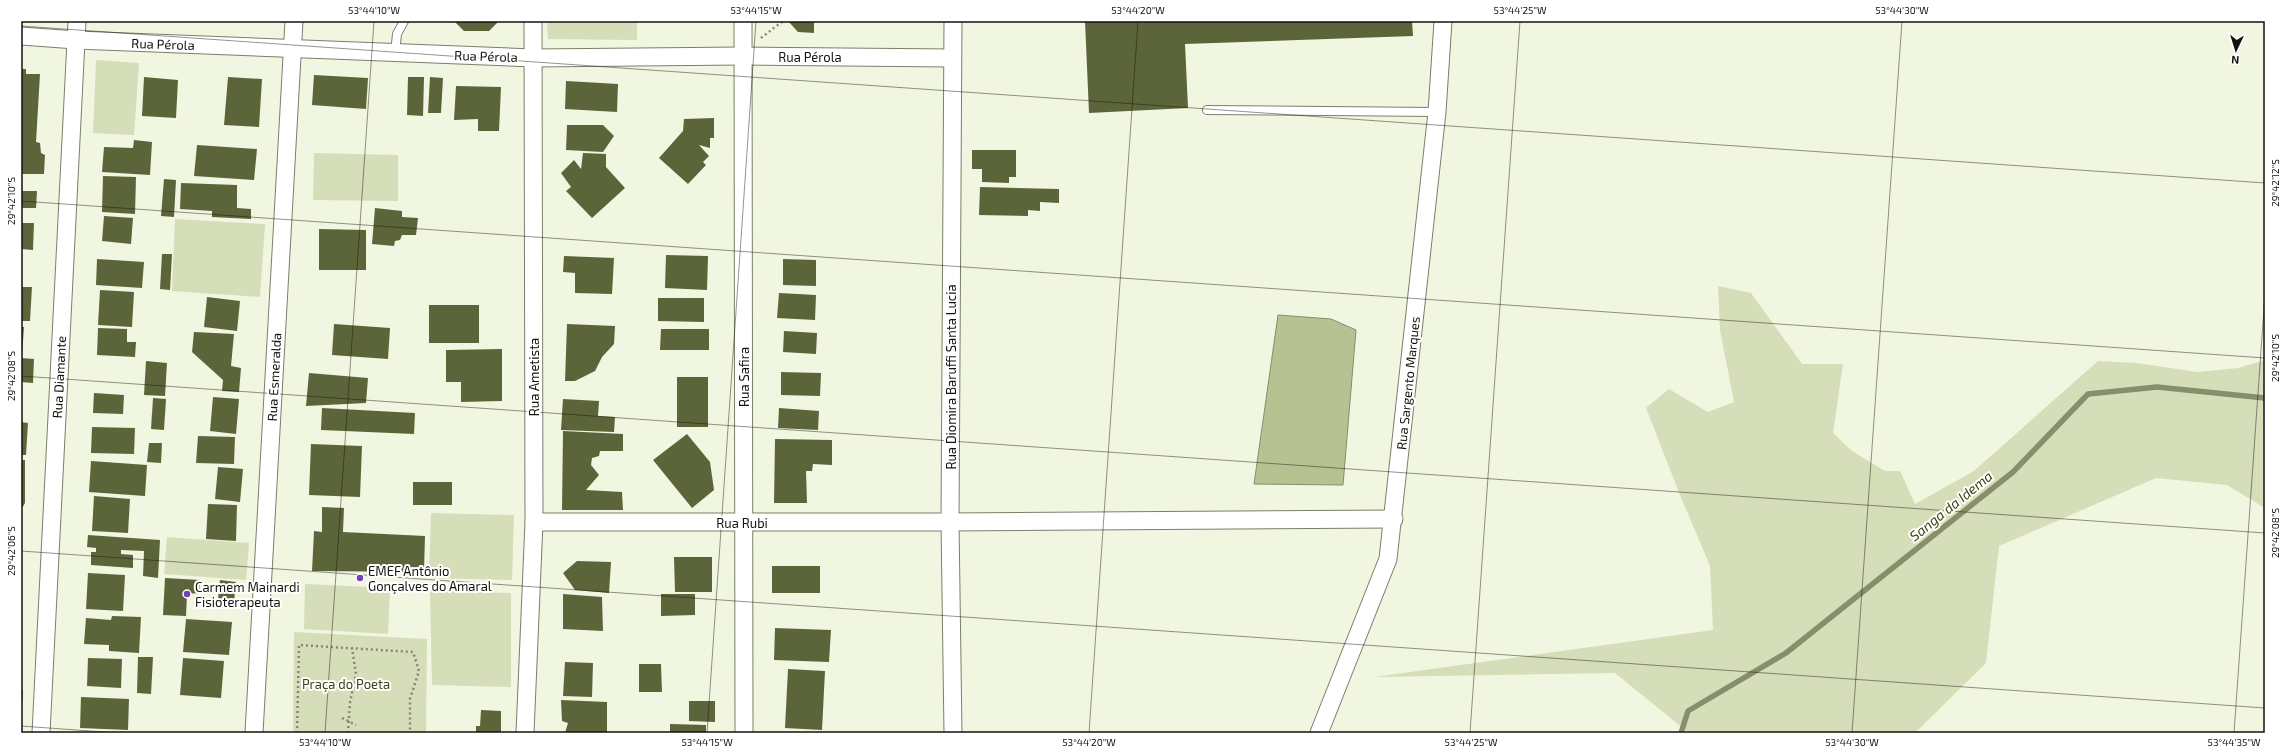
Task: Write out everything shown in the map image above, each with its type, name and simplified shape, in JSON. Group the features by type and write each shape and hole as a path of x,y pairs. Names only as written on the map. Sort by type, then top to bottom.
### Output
{"street":[{"name":"Rua Diamante","path":"41,733 77,21"},
{"name":"Rua Esmeralda","path":"254,733 294,21"},
{"name":"Rua Ametista","path":"525,733 534,522 533,21"},
{"name":"Rua Safira","path":"743,21 744,733"},
{"name":"Rua Diomira Baruffi Santa Lucia","path":"953,21 950,522 953,733"},
{"name":"Rua Sargento Marques","path":"1319,733 1388,560 1394,519 1437,112 1443,21"},
{"name":"Rua Pérola","path":"21,36 76,40 533,58 743,56 952,58"},
{"name":"Rua Rubi","path":"534,522 743,523 1394,519"}],"lane":[{"path":"395,52 398,34 404,21"},
{"path":"1208,110 1437,112"}],"path":[{"path":"761,38 783,21"},
{"path":"297,733 300,645 413,652 419,671 410,699 410,733"},
{"path":"348,733 356,674 352,648"},
{"path":"342,718 356,725"}],"green space":[{"path":"547,21 637,21 637,40 548,39"},
{"path":"96,60 139,63 134,135 93,133"},
{"path":"314,153 398,155 398,201 313,200"},
{"path":"175,219 265,224 260,297 172,291"},
{"path":"1718,286 1751,293 1802,364 1843,364 1833,433 1852,451 1885,471 1900,471 1915,504 1974,471 2098,361 2137,363 2197,372 2238,368 2265,360 2265,508 2227,485 2156,478 1999,546 1986,663 1915,733 1689,733 1615,673 1374,677 1713,630 1710,566 1646,408 1669,389 1708,412 1734,402 1720,330"},
{"path":"431,513 514,515 512,580 429,578"},
{"path":"167,537 249,543 246,580 164,574"},
{"path":"305,584 390,588 388,634 304,629"},
{"path":"430,591 511,593 511,687 432,685"},
{"name":"Praça do Poeta","path":"294,632 427,639 426,733 293,733"}],"shaded area":[{"path":"1278,315 1331,319 1356,330 1343,485 1254,484"}],"building":[{"path":"454,21 499,21 489,31 464,31"},
{"path":"788,21 814,21 814,33 798,32"},
{"path":"1085,21 1412,21 1413,36 1185,44 1188,108 1089,113"},
{"path":"21,69 26,69 26,74 40,74 36,142 40,143 41,153 45,155 44,174 21,174"},
{"path":"314,75 368,78 366,109 312,105"},
{"path":"144,77 178,80 176,118 142,116"},
{"path":"228,77 262,79 259,127 224,125"},
{"path":"408,77 424,77 423,116 407,115"},
{"path":"430,77 443,78 441,113 428,113"},
{"path":"566,81 618,84 617,112 565,109"},
{"path":"456,86 501,87 499,131 478,131 478,119 454,120"},
{"path":"714,118 714,138 710,138 710,148 699,145 709,156 703,162 706,165 688,184 659,158 683,131 684,119"},
{"path":"567,125 603,125 614,136 603,152 566,150"},
{"path":"134,140 152,142 150,175 102,172 104,147 133,148"},
{"path":"197,145 257,149 254,180 194,176"},
{"path":"972,150 1016,150 1016,177 1009,177 1009,183 982,182 982,169 972,169"},
{"path":"583,153 606,154 606,167 625,188 592,218 566,191 571,187 561,173 574,160 581,169"},
{"path":"103,176 136,177 135,214 102,212"},
{"path":"164,179 176,180 174,217 161,216"},
{"path":"181,183 237,185 237,208 251,209 251,219 212,217 212,211 180,209"},
{"path":"980,187 1059,189 1059,203 1040,202 1040,211 1028,210 1028,216 979,215"},
{"path":"21,191 37,191 36,208 21,208"},
{"path":"375,208 402,211 402,217 418,218 416,235 402,235 400,240 395,241 394,246 372,244"},
{"path":"104,216 133,218 131,244 102,241"},
{"path":"21,223 34,223 33,250 21,249"},
{"path":"319,229 366,230 366,270 319,270"},
{"path":"162,254 172,254 170,290 160,289"},
{"path":"666,255 708,256 707,290 665,288"},
{"path":"564,256 614,258 612,294 575,293 575,273 563,272"},
{"path":"97,259 144,262 142,288 96,285"},
{"path":"783,259 816,260 816,286 783,285"},
{"path":"21,287 32,287 30,321 21,321"},
{"path":"100,290 134,292 132,327 98,325"},
{"path":"779,293 816,295 815,320 777,318"},
{"path":"207,297 240,301 237,331 204,327"},
{"path":"658,298 704,298 704,322 658,321"},
{"path":"429,305 479,305 479,343 429,343"},
{"path":"334,324 390,328 388,359 332,355"},
{"path":"567,324 615,326 614,344 602,357 595,371 575,381 565,381"},
{"path":"21,327 24,327 22,355 21,355"},
{"path":"98,328 127,329 127,342 136,342 135,357 97,355"},
{"path":"661,329 709,329 709,350 660,350"},
{"path":"784,331 817,333 816,354 783,352"},
{"path":"194,332 234,334 231,366 241,368 239,392 222,391 223,380 192,352"},
{"path":"502,349 502,401 461,402 461,382 446,382 446,350"},
{"path":"21,358 34,359 33,383 21,382"},
{"path":"146,361 167,363 165,396 144,395"},
{"path":"781,372 821,373 820,396 781,395"},
{"path":"309,373 368,378 366,403 306,406"},
{"path":"677,377 708,377 708,427 677,427"},
{"path":"94,393 124,395 123,414 93,413"},
{"path":"213,397 239,399 236,434 210,431"},
{"path":"153,398 166,399 164,430 151,429"},
{"path":"563,399 599,401 598,416 615,417 614,432 561,430"},
{"path":"322,408 415,413 414,434 321,430"},
{"path":"779,408 819,411 818,430 778,428"},
{"path":"21,422 28,423 26,455 21,455"},
{"path":"92,427 135,428 134,454 91,453"},
{"path":"563,431 623,434 623,451 600,451 599,456 592,458 591,465 599,475 586,490 622,492 623,510 562,510"},
{"path":"687,434 710,462 714,490 692,508 653,460"},
{"path":"198,436 235,437 234,464 196,463"},
{"path":"775,439 832,440 832,465 813,464 812,471 806,471 807,503 774,503"},
{"path":"149,443 162,443 161,463 147,462"},
{"path":"311,444 362,446 360,497 309,495"},
{"path":"21,460 25,460 25,503 21,510"},
{"path":"91,461 147,465 145,496 89,492"},
{"path":"218,467 243,469 240,502 215,499"},
{"path":"413,482 452,482 452,505 413,505"},
{"path":"94,496 130,499 128,533 92,531"},
{"path":"208,504 237,505 236,541 206,539"},
{"path":"322,507 344,508 343,532 425,536 424,572 312,571 314,531 322,532"},
{"path":"88,535 160,540 158,578 143,576 144,551 121,550 121,554 133,555 133,568 91,565 91,552 96,552 96,548 87,547"},
{"path":"674,557 712,557 712,592 675,592"},
{"path":"577,561 611,562 609,593 575,590 563,573"},
{"path":"772,566 820,566 820,593 772,593"},
{"path":"88,573 125,575 123,611 86,609"},
{"path":"165,578 200,580 199,593 187,594 186,616 163,615"},
{"path":"220,580 236,582 234,602 218,600"},
{"path":"563,594 602,597 603,631 563,629"},
{"path":"661,594 695,594 695,615 661,616"},
{"path":"112,616 141,617 139,653 109,651 109,645 84,644 86,618 111,620"},
{"path":"186,619 232,622 229,655 183,652"},
{"path":"775,628 831,630 829,662 774,660"},
{"path":"138,657 153,657 151,694 137,693"},
{"path":"88,658 122,659 121,688 87,686"},
{"path":"183,658 224,661 221,698 180,695"},
{"path":"565,662 593,663 592,697 563,696"},
{"path":"639,664 661,664 662,692 639,692"},
{"path":"788,669 825,671 822,730 785,728"},
{"path":"21,691 23,691 22,706 21,706"},
{"path":"81,697 129,699 128,730 80,728"},
{"path":"561,700 607,702 607,733 565,733 568,723 562,721"},
{"path":"689,701 715,701 715,722 689,721"},
{"path":"481,710 501,711 501,733 476,733 476,726 480,726"},
{"path":"670,724 706,725 706,733 670,733"}],"waterway":[{"name":"Sanga da Idema","path":"1681,733 1688,711 1786,653 2013,472 2088,394 2157,387 2265,398"}],"place":[{"name":"EMEF Antônio Gonçalves do Amaral","path":"360,578"},
{"name":"Carmem Mainardi Fisioterapeuta","path":"187,594"}]}
